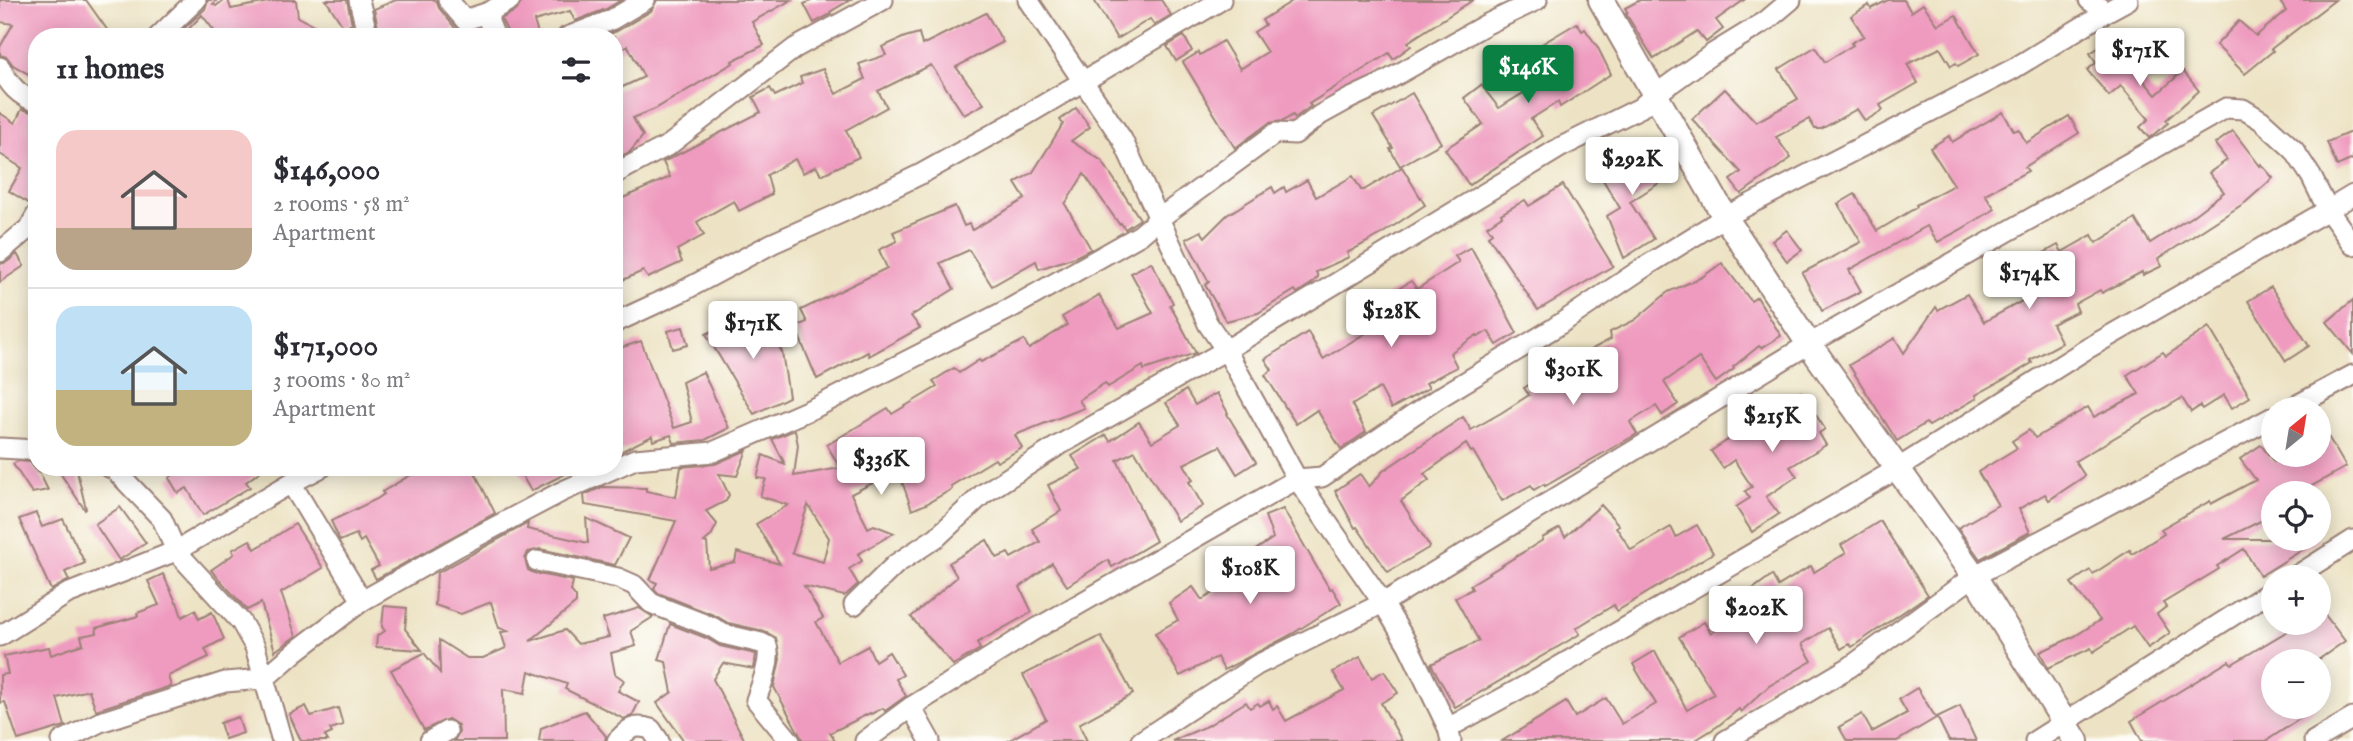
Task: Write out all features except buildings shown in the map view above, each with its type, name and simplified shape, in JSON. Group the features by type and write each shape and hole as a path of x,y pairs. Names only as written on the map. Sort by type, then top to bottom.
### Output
{"street":[{"path":"170,28 196,0"},
{"path":"359,0 367,28"},
{"path":"448,0 465,20 489,12 510,0"},
{"path":"590,28 611,20 645,0"},
{"path":"623,169 669,145 795,48 883,0"},
{"path":"1028,0 1122,139 1208,324 1226,350 1297,479 1383,603 1408,645 1449,734 1541,677 1897,469 2085,350 2353,195"},
{"path":"623,319 681,292 773,243 921,174 1221,0"},
{"path":"623,464 635,459 713,452 816,407 1011,308 1140,235 1276,133 1295,134 1320,115 1379,85 1485,24 1537,0"},
{"path":"1601,0 1725,216 1809,344 1973,576 2071,731"},
{"path":"854,605 896,564 937,537 983,494 1056,447 1226,350 1560,147 1640,108 1712,54 1766,21 1791,0"},
{"path":"2089,0 2106,12"},
{"path":"865,741 911,707 1034,630 1297,479 1322,477 1437,399 1554,328 1725,216 2013,69 2128,0"},
{"path":"489,12 491,28"},
{"path":"0,67 10,86 28,100"},
{"path":"1141,741 1257,665 1383,603 1809,344 2226,108 2243,109 2261,120 2294,150 2328,210 2353,246"},
{"path":"0,253 28,230"},
{"path":"2312,397 2353,375"},
{"path":"1725,741 1850,667 1973,576 2261,423"},
{"path":"0,449 28,450"},
{"path":"121,476 162,519 176,551 241,622 255,647 282,741"},
{"path":"0,636 68,594 176,551 305,476"},
{"path":"62,741 100,722 225,682 264,679 362,601 459,546 597,476"},
{"path":"291,483 362,601"},
{"path":"2314,565 2353,540"},
{"path":"537,561 618,578 634,585 651,603 712,626 723,634 767,646 769,658 756,700 790,741"},
{"path":"2035,741 2071,731 2261,598"},
{"path":"911,707 930,741"},
{"path":"2314,741 2353,718"},
{"path":"617,741 627,730 639,725 651,729 659,741"},
{"path":"430,741 447,731"}]}
